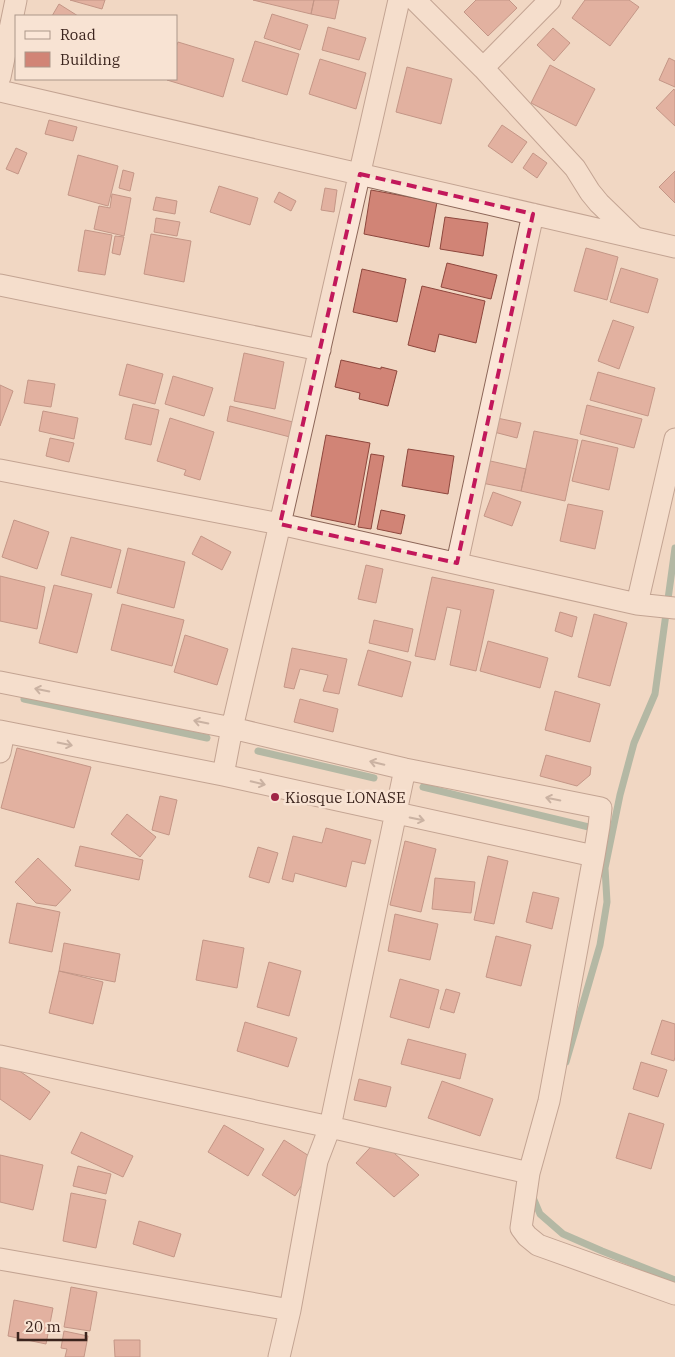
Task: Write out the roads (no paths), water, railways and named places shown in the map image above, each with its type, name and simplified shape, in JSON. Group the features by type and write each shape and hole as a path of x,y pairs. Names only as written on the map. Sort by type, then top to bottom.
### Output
{"street":[{"path":"0,76 16,0"},
{"path":"223,776 232,728 399,0"},
{"path":"415,0 483,68 575,168 599,203 634,238"},
{"path":"483,68 550,0"},
{"path":"0,91 675,247"},
{"path":"457,563 533,214"},
{"path":"0,285 320,350"},
{"path":"637,604 675,438"},
{"path":"0,470 280,524 637,604 675,608"},
{"path":"0,682 232,728 405,769 601,808 600,826 549,1101 530,1174 521,1228 538,1245 675,1294"},
{"path":"1,738 223,776 594,856"},
{"path":"279,1357 290,1310 317,1161 330,1127 394,814 405,769"},
{"path":"0,1056 330,1127 530,1174"},
{"path":"0,1259 290,1310"}],"waterway":[{"path":"566,1062 600,945 607,902 605,868 620,795 634,743 655,694 675,548"},
{"path":"24,699 207,738"},
{"path":"258,751 374,778"},
{"path":"423,787 597,829"},
{"path":"532,1195 540,1214 563,1234 675,1280"}],"place":[{"name":"Kiosque LONASE","path":"275,797"}]}
